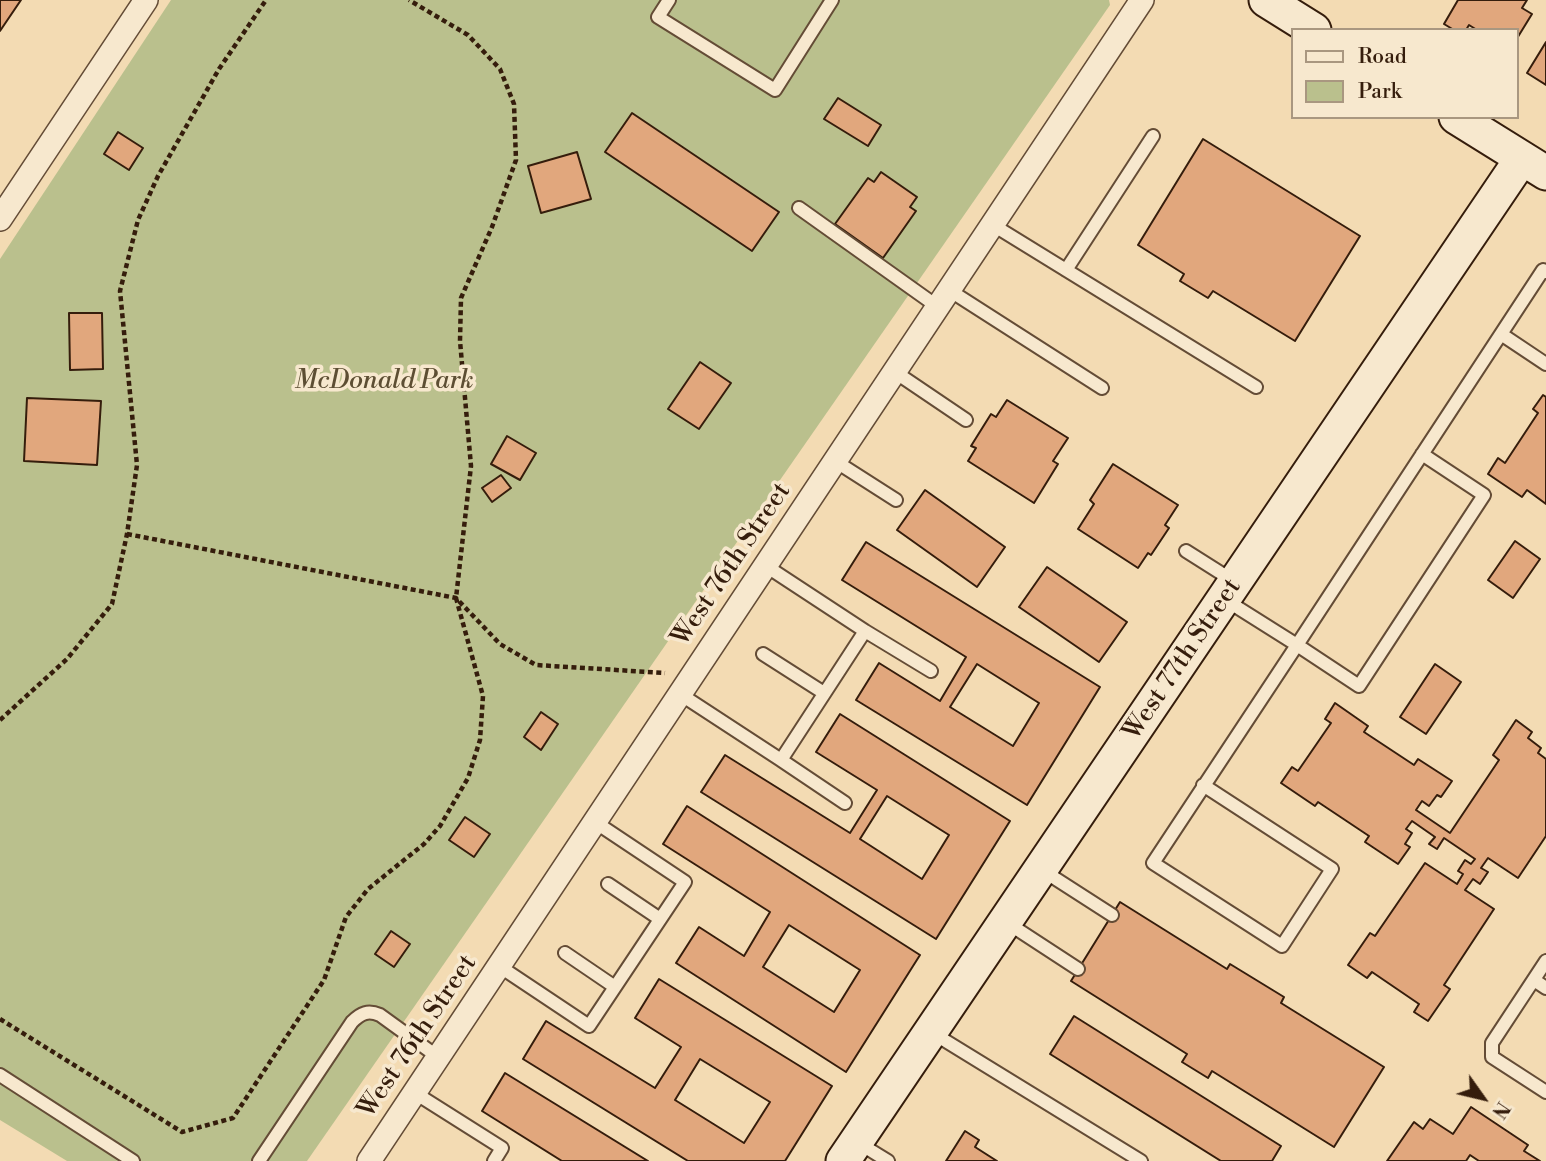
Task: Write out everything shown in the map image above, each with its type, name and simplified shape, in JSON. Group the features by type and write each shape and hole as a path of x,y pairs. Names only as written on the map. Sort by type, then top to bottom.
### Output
{"street":[{"path":"0,219 146,0"},
{"name":"West 76th Street","path":"369,1161 1142,0"},
{"path":"1266,0 1311,28"},
{"path":"1459,119 1534,166"},
{"name":"West 77th Street","path":"850,1151 1229,591 1534,166"}],"lane":[{"path":"669,0 658,17 775,90 832,0"},
{"path":"1066,270 1153,136"},
{"path":"799,208 944,298 1102,388"},
{"path":"992,225 1255,387"},
{"path":"1203,785 1332,869 1282,946 1153,863 1203,785 1543,270 1546,272"},
{"path":"1501,334 1546,364"},
{"path":"895,372 966,419"},
{"path":"1186,551 1229,591 1297,645 1359,686 1484,495 1422,454"},
{"path":"835,461 895,500"},
{"path":"766,566 931,671"},
{"path":"780,760 865,631"},
{"path":"762,654 824,693"},
{"path":"680,694 845,803"},
{"path":"499,966 589,1026 685,882 595,821"},
{"path":"1041,869 1112,915"},
{"path":"608,884 660,919"},
{"path":"1005,922 1079,969"},
{"path":"565,953 615,987"},
{"path":"1546,961 1492,1043 1492,1057 1546,1091"},
{"path":"1534,980 1546,988"},
{"path":"259,1161 359,1015 372,1012 380,1015 438,1057"},
{"path":"931,1032 1142,1161"},
{"path":"0,1075 133,1161"},
{"path":"415,1093 502,1148 494,1161"},
{"path":"850,1151 887,1161"}],"path":[{"path":"0,720 67,659 112,604 127,534 137,465 120,292 138,220 158,176 219,69 266,0"},
{"path":"0,1019 182,1132 233,1118 324,980 346,917 368,889 424,844 440,825 468,778 480,740 483,696 456,598 471,466 460,341 461,298 492,227 516,160 514,104 500,69 468,35 410,0"},
{"path":"127,534 456,598 500,644 536,665 693,675"}],"green space":[{"name":"McDonald Park","path":"171,0 1109,0 1110,5 307,1161 67,1161 0,1120 0,259"}],"building":[{"path":"0,0 21,0 0,31"},
{"path":"1458,0 1527,0 1522,8 1532,14 1518,37 1518,28 1474,28 1469,25 1467,28 1451,28 1444,24"},
{"path":"1546,42 1546,85 1527,73"},
{"path":"838,98 881,125 868,146 824,119"},
{"path":"632,113 779,212 752,251 605,152"},
{"path":"118,132 143,148 129,170 104,154"},
{"path":"1203,139 1360,236 1295,341 1213,291 1208,298 1180,281 1184,274 1138,245"},
{"path":"577,152 591,199 541,213 528,166"},
{"path":"881,172 917,197 910,207 916,211 883,258 835,224 868,178 874,182"},
{"path":"69,313 102,313 103,369 70,370"},
{"path":"700,362 731,383 699,429 668,409"},
{"path":"1543,395 1546,397 1546,504 1527,490 1522,497 1488,474 1498,458 1505,463 1538,413 1533,409"},
{"path":"27,398 101,401 97,465 24,461"},
{"path":"1007,400 1068,438 1053,461 1058,464 1034,503 968,461 976,448 971,446 991,414 996,417"},
{"path":"507,436 536,453 520,480 491,464"},
{"path":"1113,464 1178,505 1165,525 1169,528 1151,555 1148,553 1138,568 1078,529 1094,504 1090,500"},
{"path":"501,475 511,488 492,502 482,488"},
{"path":"925,490 1005,547 977,587 897,530"},
{"path":"1515,541 1540,559 1513,598 1488,580"},
{"path":"866,542 1100,687 1027,805 856,700 879,663 940,701 966,657 842,580","holes":["977,664 1039,703 1013,746 950,707"]},
{"path":"1047,567 1127,622 1099,662 1019,607"},
{"path":"1435,664 1461,682 1426,734 1400,717"},
{"path":"1335,703 1368,726 1364,732 1414,765 1418,759 1452,781 1441,797 1437,795 1429,806 1422,801 1416,810 1450,833 1499,760 1493,755 1516,720 1532,732 1528,738 1541,748 1538,753 1546,759 1546,836 1518,878 1488,858 1481,868 1488,872 1480,884 1473,879 1465,890 1494,909 1444,985 1450,989 1428,1021 1414,1012 1419,1004 1372,972 1367,978 1348,965 1370,933 1375,936 1425,863 1457,884 1463,874 1458,871 1465,860 1471,864 1475,859 1444,838 1437,849 1429,844 1435,837 1412,821 1406,829 1412,833 1405,844 1410,847 1398,864 1365,842 1369,836 1318,802 1315,806 1281,783 1292,767 1298,771 1331,723 1325,719"},
{"path":"541,712 558,724 541,750 524,737"},
{"path":"840,714 1010,821 936,939 701,792 725,755 850,833 877,790 816,752","holes":["887,796 949,835 922,879 860,839"]},
{"path":"687,806 920,955 846,1072 676,963 699,927 744,956 770,912 663,844","holes":["789,925 860,970 834,1012 763,967"]},
{"path":"465,817 490,834 474,857 449,840"},
{"path":"1120,902 1227,969 1230,964 1284,997 1281,1003 1384,1067 1334,1147 1212,1071 1208,1078 1182,1062 1187,1054 1071,981"},
{"path":"391,931 410,944 394,967 375,954"},
{"path":"659,979 832,1086 785,1161 688,1161 523,1059 546,1021 655,1088 681,1047 635,1018","holes":["700,1059 770,1102 744,1143 675,1100"]},
{"path":"1074,1016 1281,1146 1272,1161 1221,1161 1050,1054"},
{"path":"505,1073 648,1161 562,1161 482,1111"},
{"path":"1471,1107 1528,1145 1524,1151 1540,1161 1479,1161 1470,1155 1466,1161 1387,1161 1414,1122 1423,1129 1430,1119 1453,1134"},
{"path":"965,1131 979,1140 975,1147 997,1161 946,1161"}]}
